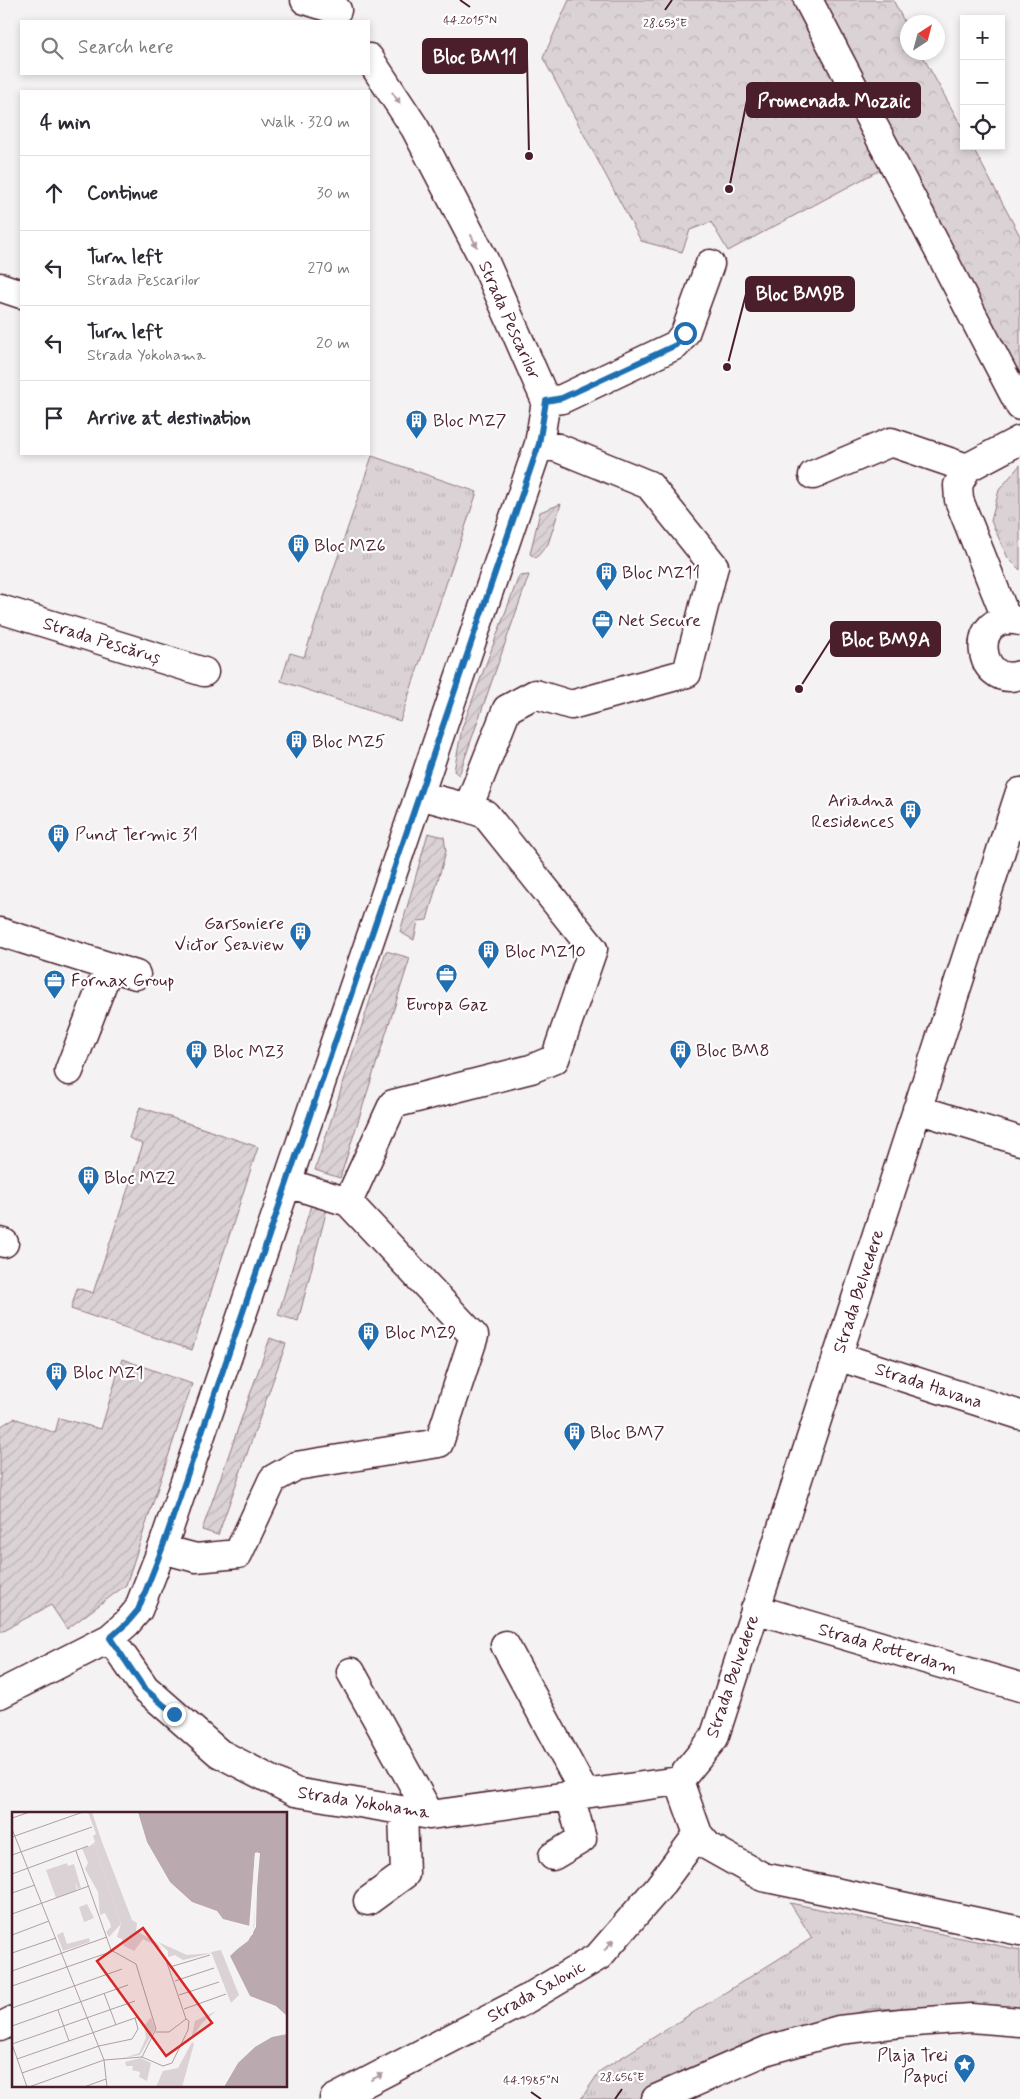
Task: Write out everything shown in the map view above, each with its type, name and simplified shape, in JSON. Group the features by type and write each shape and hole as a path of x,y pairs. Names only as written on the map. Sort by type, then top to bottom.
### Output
{"street":[{"path":"305,0 338,10"},
{"path":"808,0 1020,406"},
{"name":"Strada Pescarilor","path":"0,1694 110,1638 138,1610 162,1549 539,444 546,401 484,260 415,128 370,60"},
{"path":"546,401 562,398 676,345 685,333 710,264"},
{"path":"0,287 20,294"},
{"path":"1020,440 967,468 958,486 959,500 1014,620 1001,621 990,628 983,639 982,653 990,668 1006,677 1020,676"},
{"path":"813,475 891,442 967,468"},
{"path":"468,808 507,709 535,694 571,705 687,673 714,566 649,485 558,448 539,444"},
{"name":"Strada Pescăruș","path":"0,609 204,672"},
{"name":"Strada Belvedere","path":"679,1781 714,1738 917,1109 1010,858 1020,792"},
{"path":"348,1202 393,1104 531,1069 555,1059 593,949 485,814 419,795"},
{"path":"0,932 136,975"},
{"path":"69,1071 109,967"},
{"path":"917,1109 1020,1141"},
{"path":"162,1549 196,1558 238,1554 273,1478 296,1466 439,1443 474,1336 348,1202 287,1183"},
{"name":"Strada Havana","path":"837,1356 1020,1415"},
{"name":"Strada Rotterdam","path":"755,1609 1020,1687"},
{"name":"Strada Yokohama","path":"110,1638 144,1688 219,1753 295,1792 430,1815 679,1781"},
{"path":"505,1645 578,1795 582,1839 553,1856"},
{"path":"350,1672 430,1815"},
{"path":"679,1781 698,1834 708,1846 763,1877 1020,1930"},
{"path":"368,1901 406,1874 402,1810"},
{"name":"Strada Salonic","path":"334,2099 525,2000 599,1956 658,1888 698,1834"},
{"path":"656,2099 768,2050 839,2030 971,2018 1020,2022"},
{"path":"0,2028 12,2021"}],"green space":[{"path":"569,0 893,0 901,15 900,60 925,60 960,124 960,150 974,150 1020,236 1020,377 904,157 728,251 711,222 690,230 682,252 641,241 543,58"},
{"path":"372,456 477,492 400,721 281,681 290,653 304,657"},
{"path":"1020,465 1020,570 1008,558 991,521 999,490"},
{"path":"561,504 548,544 536,558 530,554 540,512"},
{"path":"529,575 459,775 454,771 462,728 519,576"},
{"path":"428,833 444,837 446,851 427,920 418,921 414,940 400,932"},
{"path":"386,951 410,958 340,1178 315,1170"},
{"path":"140,1107 258,1147 192,1350 71,1309 77,1288 93,1293 143,1144 129,1138"},
{"path":"311,1205 327,1209 298,1321 278,1315"},
{"path":"270,1338 286,1344 218,1535 202,1530"},
{"path":"122,1359 192,1384 126,1585 67,1629 51,1605 0,1632 0,1427 14,1418 55,1433 59,1418 101,1429"},
{"path":"790,1903 1020,1950 1020,2011 947,2007 871,2009 774,2036 640,2099 581,2099 600,2071 812,1938"}],"place":[{"name":"Bloc BM11","path":"529,156"},
{"name":"Promenada Mozaic","path":"729,189"},
{"name":"Bloc BM9B","path":"727,367"},
{"name":"Bloc MZ7","path":"417,439"},
{"name":"Bloc MZ6","path":"298,564"},
{"name":"Bloc MZ11","path":"606,591"},
{"name":"Net Secure","path":"602,639"},
{"name":"Bloc BM9A","path":"799,689"},
{"name":"Bloc MZ5","path":"296,760"},
{"name":"Ariadna Residences","path":"910,829"},
{"name":"Punct Termic 31","path":"59,853"},
{"name":"Garsoniere Victor Seaview","path":"300,952"},
{"name":"Bloc MZ10","path":"489,970"},
{"name":"Europa Gaz","path":"447,993"},
{"name":"Fornax Group","path":"55,999"},
{"name":"Bloc BM8","path":"680,1069"},
{"name":"Bloc MZ3","path":"197,1070"},
{"name":"Bloc MZ2","path":"88,1196"},
{"name":"Bloc MZ9","path":"369,1351"},
{"name":"Bloc MZ1","path":"57,1391"},
{"name":"Bloc BM7","path":"574,1451"},
{"name":"Plaja Trei Papuci","path":"964,2084"}],"route":[{"path":"174,1714 144,1688 110,1638 138,1610 162,1549 539,444 546,401 562,398 676,345 685,333"}]}
